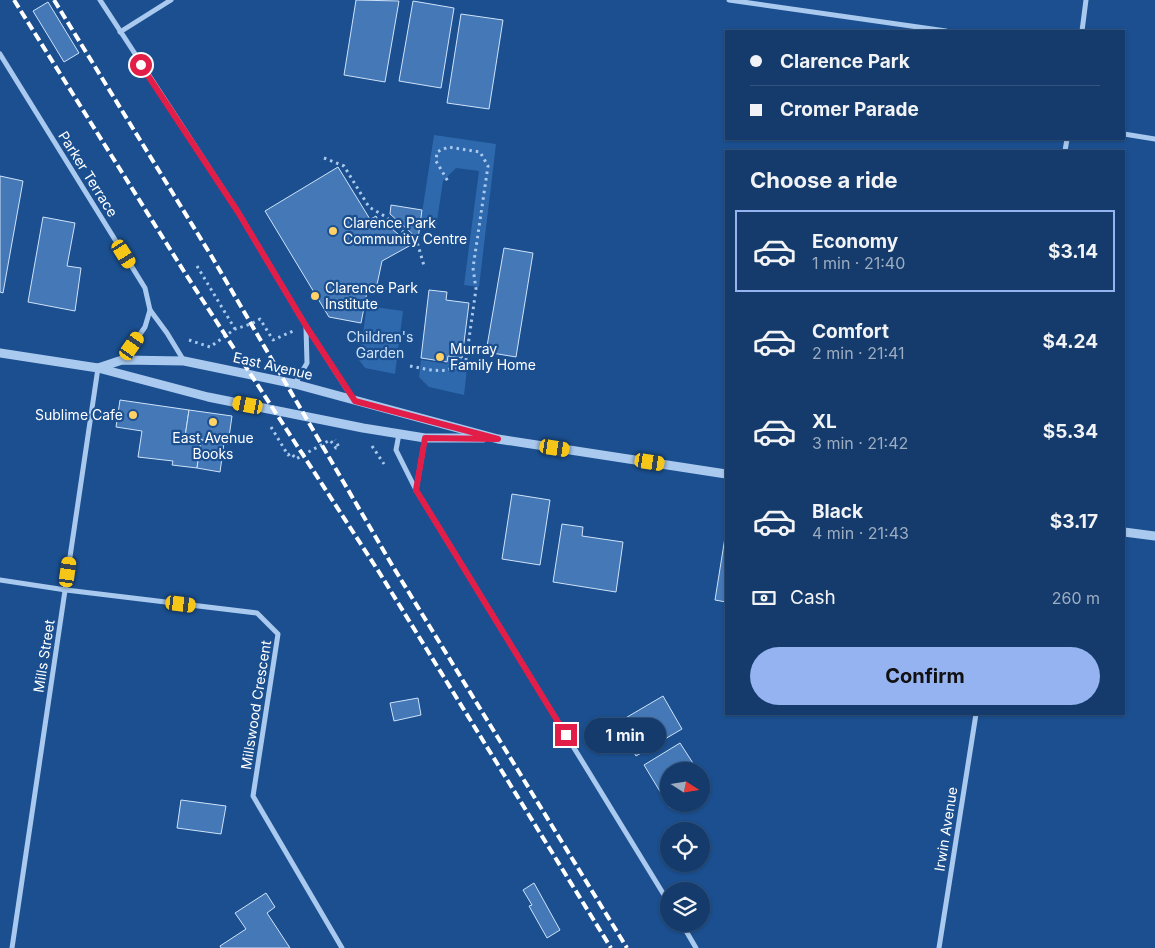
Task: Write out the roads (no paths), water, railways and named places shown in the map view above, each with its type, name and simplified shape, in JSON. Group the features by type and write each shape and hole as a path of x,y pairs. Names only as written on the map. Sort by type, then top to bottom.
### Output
{"street":[{"path":"100,0 238,212 306,326 355,401"},
{"path":"120,32 171,0"},
{"path":"729,0 939,30"},
{"path":"1082,30 1086,0"},
{"name":"Parker Terrace","path":"0,54 145,288 150,310 184,361"},
{"path":"1125,134 1155,139"},
{"path":"122,360 146,327 150,310"},
{"path":"295,384 307,363 306,326"},
{"name":"East Avenue","path":"0,353 98,368 208,397 399,434 425,438 498,439"},
{"name":"East Avenue","path":"98,368 122,360 184,361 295,384 498,439 725,474"},
{"name":"Mills Street","path":"12,948 98,368"},
{"path":"399,434 396,450 416,490 660,887"},
{"path":"416,490 425,438"},
{"path":"1125,532 1155,536"},
{"path":"0,580 66,590"},
{"name":"Millswood Crescent","path":"66,590 258,613 278,634 253,796 342,948"},
{"name":"Irwin Avenue","path":"939,948 976,715"},
{"path":"687,932 696,948"}],"railway":[{"path":"14,0 185,273 379,572 611,948"},
{"path":"54,0 212,257 392,565 627,948"}],"place":[{"name":"Clarence Park Community Centre","path":"333,231"},
{"name":"Clarence Park Institute","path":"315,296"},
{"name":"Murray Family Home","path":"440,357"},
{"name":"Sublime Cafe","path":"133,415"},
{"name":"East Avenue Books","path":"213,422"}],"park label":[{"name":"Children's Garden","path":"380,346"}]}
